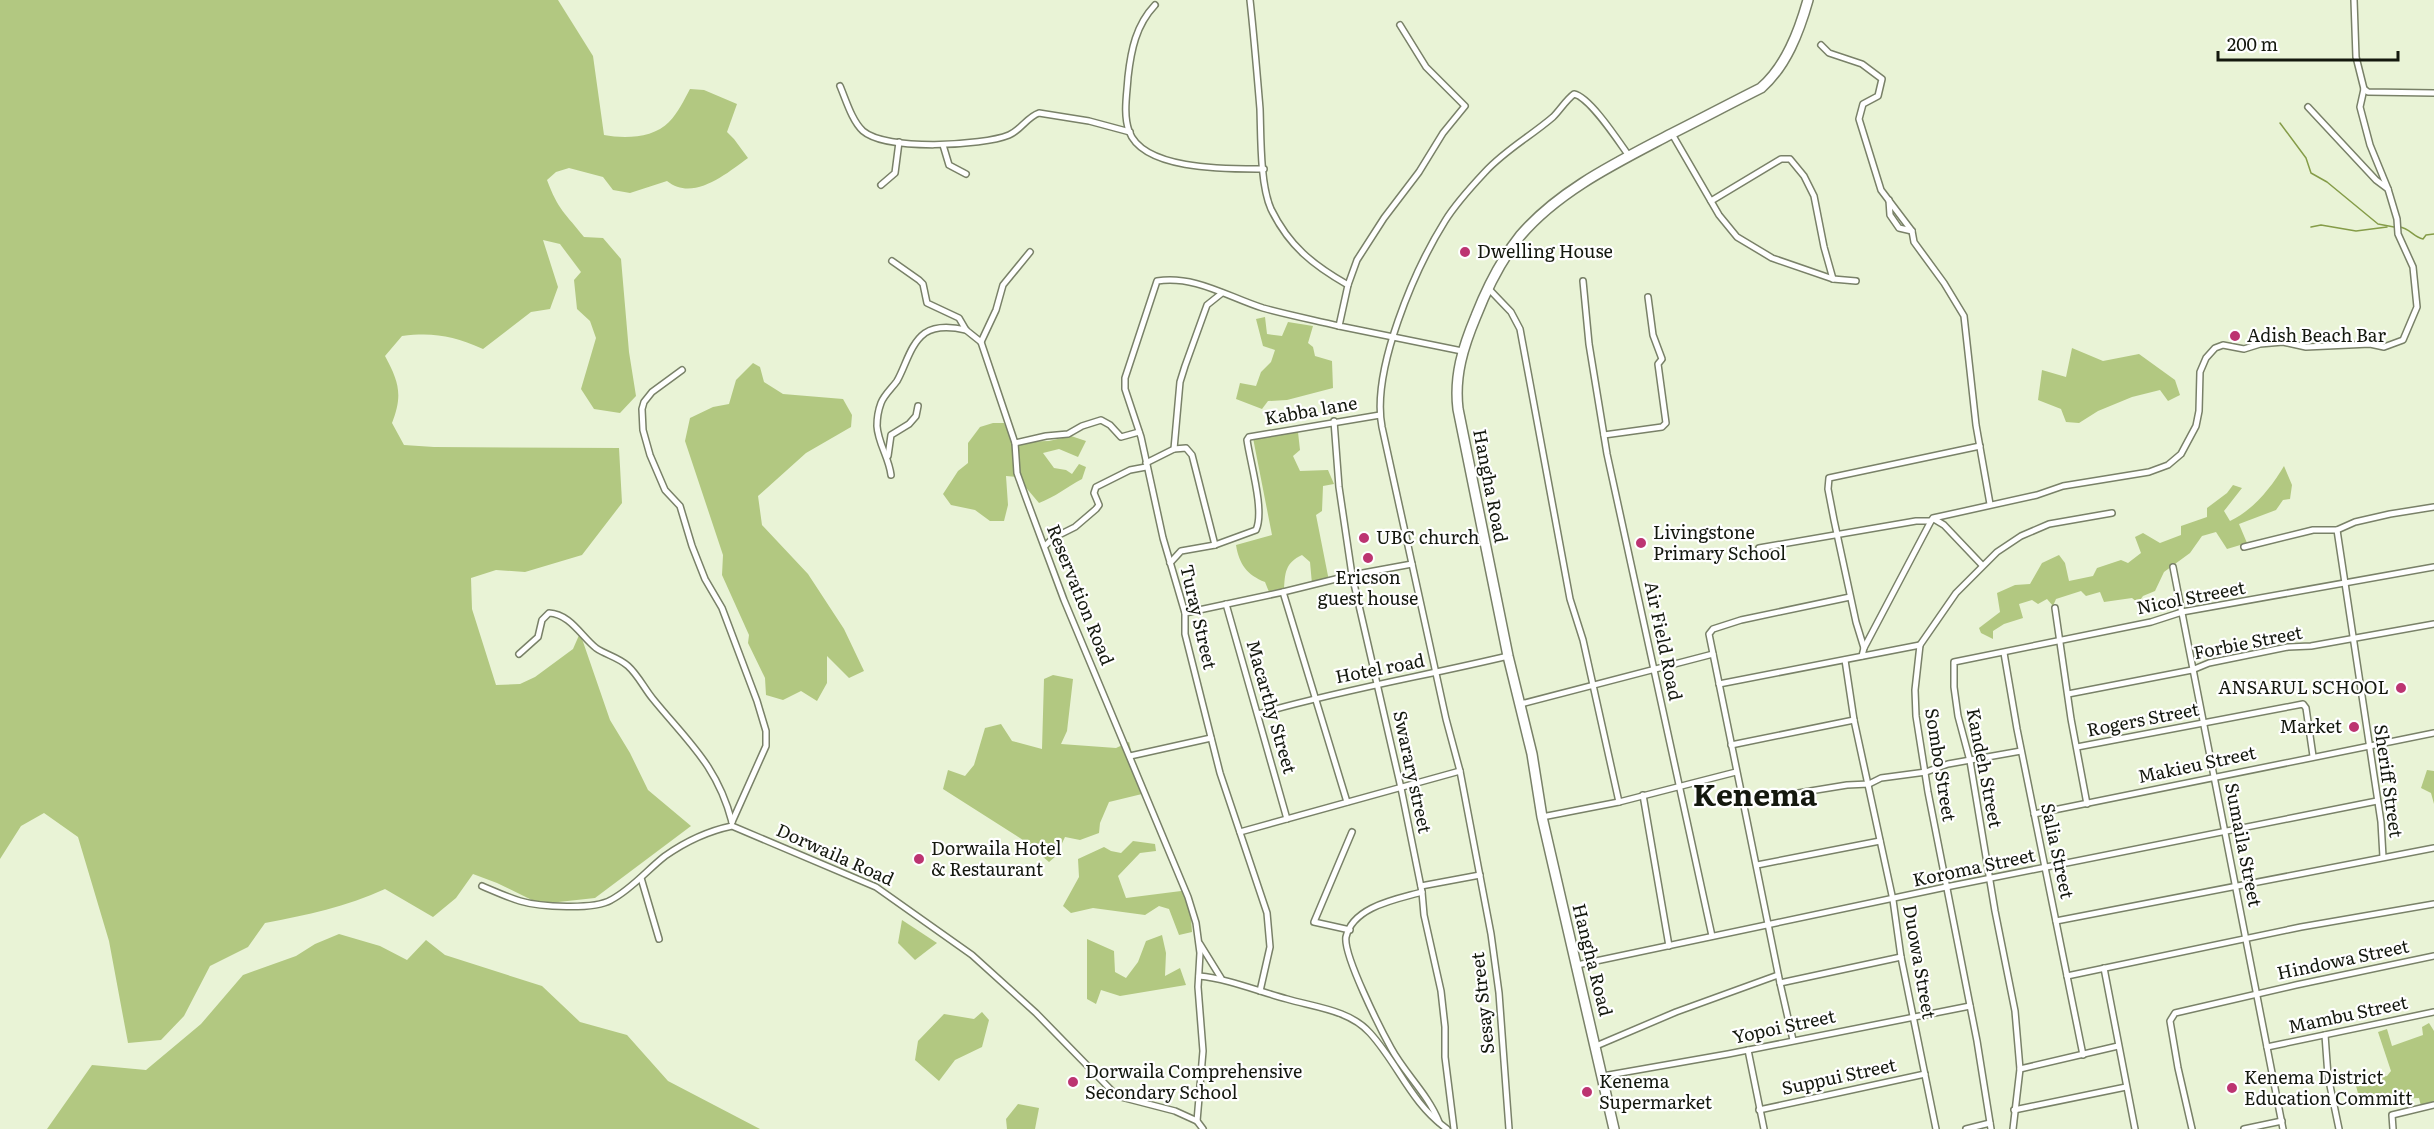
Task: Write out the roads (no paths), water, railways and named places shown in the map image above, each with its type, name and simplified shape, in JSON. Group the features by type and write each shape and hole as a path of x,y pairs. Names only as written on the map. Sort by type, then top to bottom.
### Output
{"highway":[{"name":"Hangha Road","path":"1614,1129 1542,817 1521,704 1508,656 1458,409 1456,391 1462,351 1488,288 1507,254 1539,217 1595,175 1761,88 1780,67 1803,19 1808,0"}],"street":[{"path":"1250,0 1266,191 1271,209 1292,242 1308,260 1348,285"},
{"path":"1760,548 1838,533 1932,520 1990,504 2026,498 2063,486 2149,472 2168,465 2181,454 2196,426 2199,411 2200,372 2206,358 2223,345 2244,349 2260,344 2283,342 2306,346 2370,344 2385,347 2403,340 2416,307 2413,267 2398,234 2397,219 2388,189 2370,145 2360,107 2364,88 2356,57 2354,0"},
{"path":"1155,6 1140,26 1133,42 1126,100 1130,132 1141,147 1164,159 1223,169 1264,168"},
{"path":"1339,326 1348,285 1357,260 1384,218 1465,106 1426,67 1400,25"},
{"path":"1821,45 1829,53 1862,64 1882,79 1878,96 1863,104 1859,119 1881,190 1912,231 1914,242 1944,283 1964,316 1980,446 1990,504"},
{"path":"840,86 857,124 865,133 899,142 966,144 1009,135 1039,113 1089,121 1130,132"},
{"path":"2364,88 2368,92 2434,93"},
{"name":"Sesay Street","path":"1509,1129 1499,993 1480,875 1460,771 1380,415 1383,380 1394,336 1419,270 1446,220 1487,169 1553,117 1574,94 1581,96 1629,156"},
{"path":"2308,107 2376,180 2388,189"},
{"path":"1672,134 1729,229 1745,242 1772,258 1833,279 1856,281"},
{"path":"881,185 895,173 899,142"},
{"path":"943,145 949,165 966,174"},
{"path":"1711,201 1781,159 1790,159 1804,176 1815,196 1819,226 1833,279"},
{"path":"1889,200 1890,215 1899,228 1912,231"},
{"path":"892,261 920,280 927,303 959,318 966,330 981,342 996,310 1003,285 1030,252"},
{"name":"Turay Street","path":"1222,293 1192,282 1163,280 1155,283 1125,378 1125,389 1139,432 1170,562 1185,613 1185,634 1211,738 1226,792 1267,913 1270,947 1260,991"},
{"name":"Air Field Road","path":"1583,281 1589,344 1604,435 1712,936"},
{"path":"1488,288 1511,312 1520,329 1570,599 1583,640 1619,802"},
{"path":"1174,449 1180,382 1207,305 1222,293 1265,309 1462,351"},
{"path":"1604,435 1662,427 1666,423 1658,364 1662,359 1653,335 1648,297"},
{"path":"891,475 888,456 879,437 878,412 882,400 899,377 913,347 925,333 937,328 966,330"},
{"name":"Reservation Road","path":"981,342 1015,443 1017,473 1064,600 1192,907 1198,942"},
{"path":"482,886 522,902 588,906 612,900 665,856 695,838 732,824 766,746 766,731 758,701 722,608 705,579 680,506 665,490 650,455 643,430 644,402 652,392 682,370"},
{"path":"888,456 891,435 909,424 916,416 918,406"},
{"name":"Kabba lane","path":"1215,545 1252,533 1258,525 1258,509 1248,438 1334,421 1380,415"},
{"path":"1015,443 1068,434 1082,426 1101,420 1110,425 1121,437 1139,432"},
{"name":"Swarary street","path":"1334,421 1339,487 1352,575 1401,788 1424,915 1441,991 1445,1027 1445,1057 1454,1129"},
{"path":"1864,648 1850,597 1828,489 1830,477 1980,446"},
{"path":"1045,546 1053,538 1075,527 1096,509 1098,505 1094,493 1095,488 1130,470 1146,465 1174,449 1186,448 1192,454 1215,545 1182,551 1170,562"},
{"path":"2244,547 2313,530 2337,530 2355,522 2434,507"},
{"name":"Sombo Street","path":"1990,1126 1970,1006 1946,887 1915,700 1920,645 1956,593 1996,552 2049,524 2112,513"},
{"path":"1932,520 1948,529 1982,565"},
{"path":"1862,656 1864,648 1932,520"},
{"name":"Sheriff Street","path":"2337,530 2377,801 2383,857"},
{"path":"1185,613 1352,575 1412,564"},
{"name":"Sumaila Street","path":"2174,567 2283,1129"},
{"name":"Nicol Streeet","path":"1954,662 2151,622 2182,612 2434,567"},
{"path":"1283,592 1347,802"},
{"path":"1793,1040 1779,983 1709,634 1713,628 1741,620 1850,597"},
{"name":"Macarthy Street","path":"1226,604 1287,819"},
{"path":"2055,608 2087,804"},
{"path":"519,654 538,637 542,620 549,613 560,614 597,648 617,657 629,668 651,697 693,744 721,789 732,824"},
{"name":"Forbie Street","path":"2068,694 2193,670 2208,663 2288,647 2311,646 2434,624"},
{"path":"1719,684 1920,645"},
{"name":"Salia Street","path":"2004,653 2021,751 2083,1055"},
{"path":"1521,704 1713,654"},
{"name":"Hotel road","path":"1258,714 1315,697 1437,673 1508,656"},
{"name":"Duowa Street","path":"1845,660 1854,720 1893,900 1901,957 1936,1129"},
{"name":"Kandeh Street","path":"1954,662 1954,687 1958,716 1970,761 2015,1011 2020,1069 2013,1129"},
{"name":"Rogers Street","path":"2077,747 2302,704 2306,708 2313,756"},
{"path":"1731,745 1854,720"},
{"name":"Makieu Street","path":"2034,814 2434,733"},
{"path":"1130,756 1211,738"},
{"path":"1743,802 1847,785 1869,784 1881,778 1926,772 1948,764 2021,751"},
{"path":"1240,832 1460,771"},
{"path":"1542,817 1619,802 1736,772"},
{"path":"1643,795 1669,946"},
{"name":"Koroma Street","path":"1577,965 1946,887 2377,801"},
{"name":"Dorwaila Road","path":"732,824 876,887 972,955 1036,1013 1117,1096 1174,1111 1197,1121"},
{"path":"1350,930 1314,922 1352,832"},
{"path":"1757,865 1880,841"},
{"path":"2056,921 2236,884 2434,848"},
{"path":"1439,1123 1433,1108 1391,1048 1355,975 1346,937 1365,913 1376,907 1421,889 1480,875"},
{"path":"641,878 659,939"},
{"path":"2067,976 2434,904"},
{"path":"1198,942 1203,1051 1197,1121 1203,1129"},
{"path":"1198,942 1221,978"},
{"name":"Hindowa Street","path":"2192,1129 2178,1068 2171,1017 2180,1012 2434,956"},
{"path":"1779,983 1901,957"},
{"path":"2104,968 2135,1129"},
{"path":"1596,1046 1676,1011 1778,975"},
{"path":"1198,976 1221,978 1347,1017 1362,1024 1376,1039 1415,1099 1447,1129"},
{"name":"Yopoi Street","path":"1603,1076 1970,1006"},
{"name":"Mambu Street","path":"2267,1047 2434,1012"},
{"path":"1376,1039 1384,1033"},
{"path":"2325,1035 2328,1076 2339,1129"},
{"path":"2020,1069 2118,1046"},
{"path":"1748,1050 1764,1129"},
{"name":"Suppui Street","path":"1760,1110 1925,1074"},
{"path":"2014,1110 2126,1087"},
{"path":"2393,1129 2392,1115 2434,1105"},
{"path":"2244,1129 2282,1121"},
{"path":"1966,1129 1990,1126"}],"waterway":[{"path":"2280,123 2306,158 2311,173 2327,182 2378,224 2394,227"},
{"path":"2311,227 2321,225 2356,231 2387,227"},
{"path":"2399,227 2423,239 2426,235 2434,234"}],"place":[{"name":"Dwelling House","path":"1465,252"},
{"name":"Adish Beach Bar","path":"2235,336"},
{"name":"UBC church","path":"1364,538"},
{"name":"Livingstone Primary School","path":"1641,543"},
{"name":"Ericson guest house","path":"1368,558"},
{"name":"ANSARUL SCHOOL","path":"2401,688"},
{"name":"Market","path":"2354,727"},
{"name":"Dorwaila Hotel & Restaurant","path":"919,859"},
{"name":"Dorwaila Comprehensive Secondary School","path":"1073,1082"},
{"name":"Kenema District Education Committ","path":"2232,1088"},
{"name":"Kenema Supermarket","path":"1587,1092"}],"district":[{"name":"Kenema","path":"1755,796"}]}
